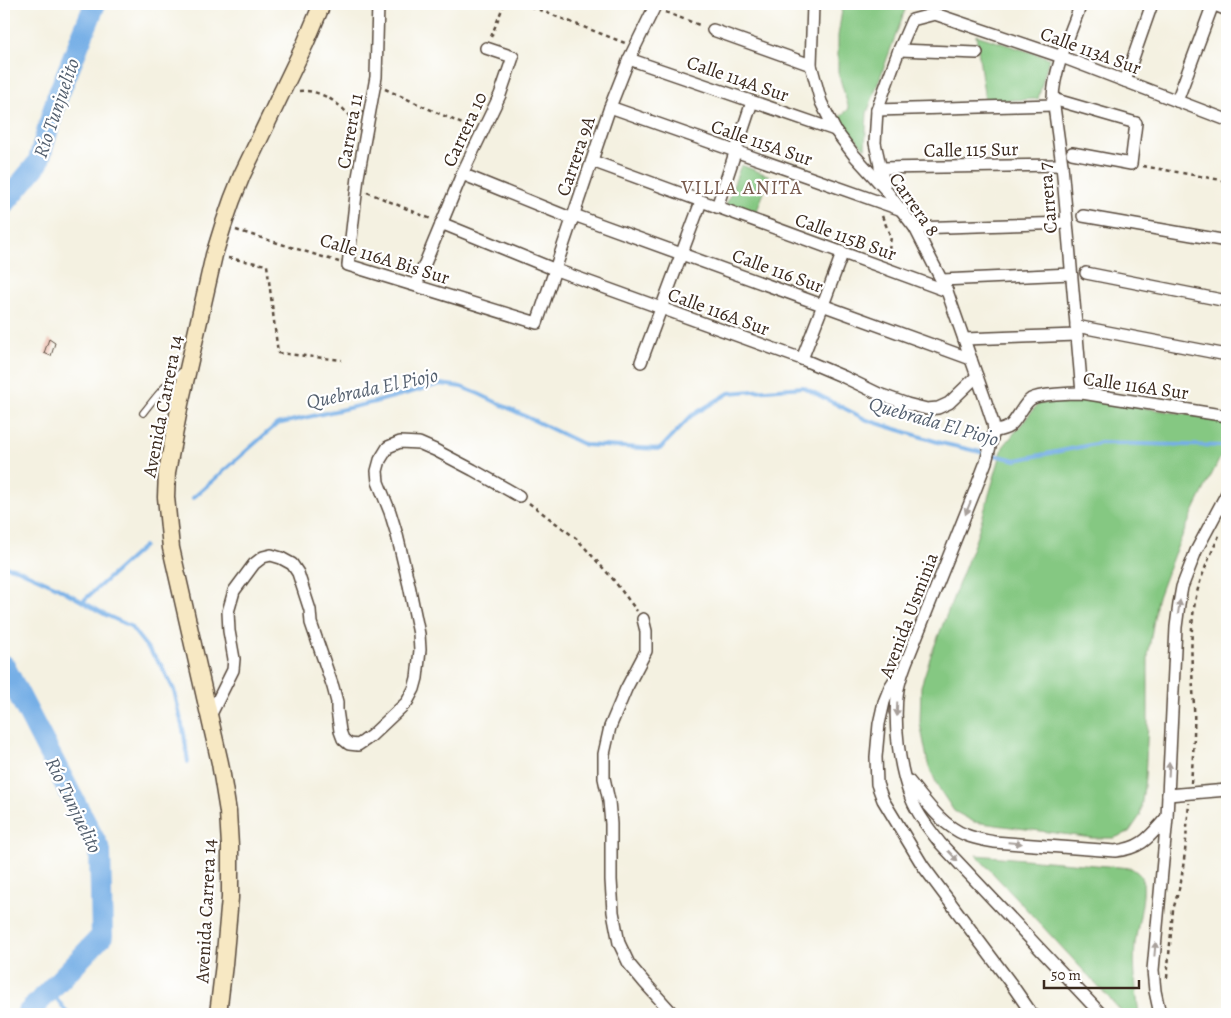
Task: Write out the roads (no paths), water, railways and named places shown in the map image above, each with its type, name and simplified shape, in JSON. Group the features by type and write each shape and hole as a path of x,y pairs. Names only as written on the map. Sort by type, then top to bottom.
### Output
{"main road":[{"name":"Avenida Carrera 14","path":"218,1014 230,898 228,812 224,786 171,548 167,517 167,472 180,404 214,255 223,226 242,175 322,4"}],"street":[{"name":"Carrera 11","path":"348,264 357,188 376,77 378,4"},
{"name":"Carrera 8","path":"812,4 811,65 822,102 835,130 854,155 885,188 915,228 947,292 990,414 994,431"},
{"name":"Carrera 7","path":"1081,4 1062,56 1053,90 1053,102 1062,165 1082,393"},
{"path":"1125,81 1152,4"},
{"path":"1177,101 1213,4 1227,10"},
{"name":"Carrera 9A","path":"537,323 610,107 629,59 655,6"},
{"name":"Calle 113A Sur","path":"899,50 912,20 935,14 1062,56 1227,120"},
{"path":"713,30 811,65"},
{"name":"Carrera 10","path":"416,285 462,174 500,95 513,57 486,48"},
{"path":"885,188 874,143 877,110 899,50 977,53"},
{"name":"Calle 114A Sur","path":"629,59 835,130"},
{"path":"716,207 752,102"},
{"path":"877,110 1053,102 1136,123 1131,164 1072,153"},
{"name":"Calle 115A Sur","path":"610,107 902,210"},
{"name":"Calle 115B Sur","path":"592,161 947,292"},
{"name":"Calle 115 Sur","path":"880,168 1062,165"},
{"name":"Calle 116 Sur","path":"462,174 573,217 682,254 971,359"},
{"path":"641,362 701,202"},
{"path":"1083,216 1227,242"},
{"path":"915,228 1067,222"},
{"name":"Calle 116A Sur","path":"441,223 556,270 802,359 879,394 907,404 927,409 938,408 949,403 977,376"},
{"path":"802,359 842,254"},
{"name":"Calle 116A Bis Sur","path":"348,264 537,323"},
{"path":"1086,273 1227,301"},
{"path":"942,280 1072,274"},
{"path":"964,339 1077,330 1227,355"},
{"name":"Calle 116A Sur","path":"994,431 1004,430 1014,423 1030,399 1037,396 1082,393 1227,416"},
{"name":"Avenida Usminia","path":"994,431 986,462 906,663 898,688 896,710 898,740 904,776 911,798 919,814 940,843 1101,1014"},
{"path":"209,718 233,670 234,659 228,612 234,592 254,564 263,557 271,555 292,564 298,573 333,687 343,739 349,744 358,744 364,741 407,702 417,678 420,650 397,535 378,482 377,471 380,460 388,447 400,442 418,443 450,458 519,496"},
{"path":"1160,1014 1153,970 1167,817 1176,627 1182,587 1196,551 1227,493"},
{"path":"643,619 646,630 646,651 626,689 610,727 604,754 604,778 611,824 613,912 619,943 629,964 674,1014"},
{"path":"906,663 890,687 879,724 876,757 880,792 923,866 1032,1014"},
{"path":"904,776 931,808 950,826 965,835 994,842 1115,851 1128,850 1140,845 1167,817"},
{"path":"1168,795 1227,790"}],"lane":[{"path":"143,413 165,386 176,375 189,367"}],"waterway":[{"name":"Río Tunjuelito","path":"4,204 38,163 57,98 95,4"},
{"name":"Quebrada El Piojo","path":"193,498 277,424 375,402 441,384 461,387 479,394 585,445 660,449 691,416 729,393 803,387 867,420 941,443 1016,460 1100,443 1227,446"},
{"name":"Quebrada El Piojo","path":"83,601 144,546"},
{"path":"4,566 17,569 55,586 106,615 130,626 161,665 174,690 188,762"},
{"name":"Río Tunjuelito","path":"4,666 100,851 102,936 27,1014"},
{"path":"54,987 57,999 68,1014"}],"district":[{"name":"VILLA ANITA","path":"742,187"}]}
